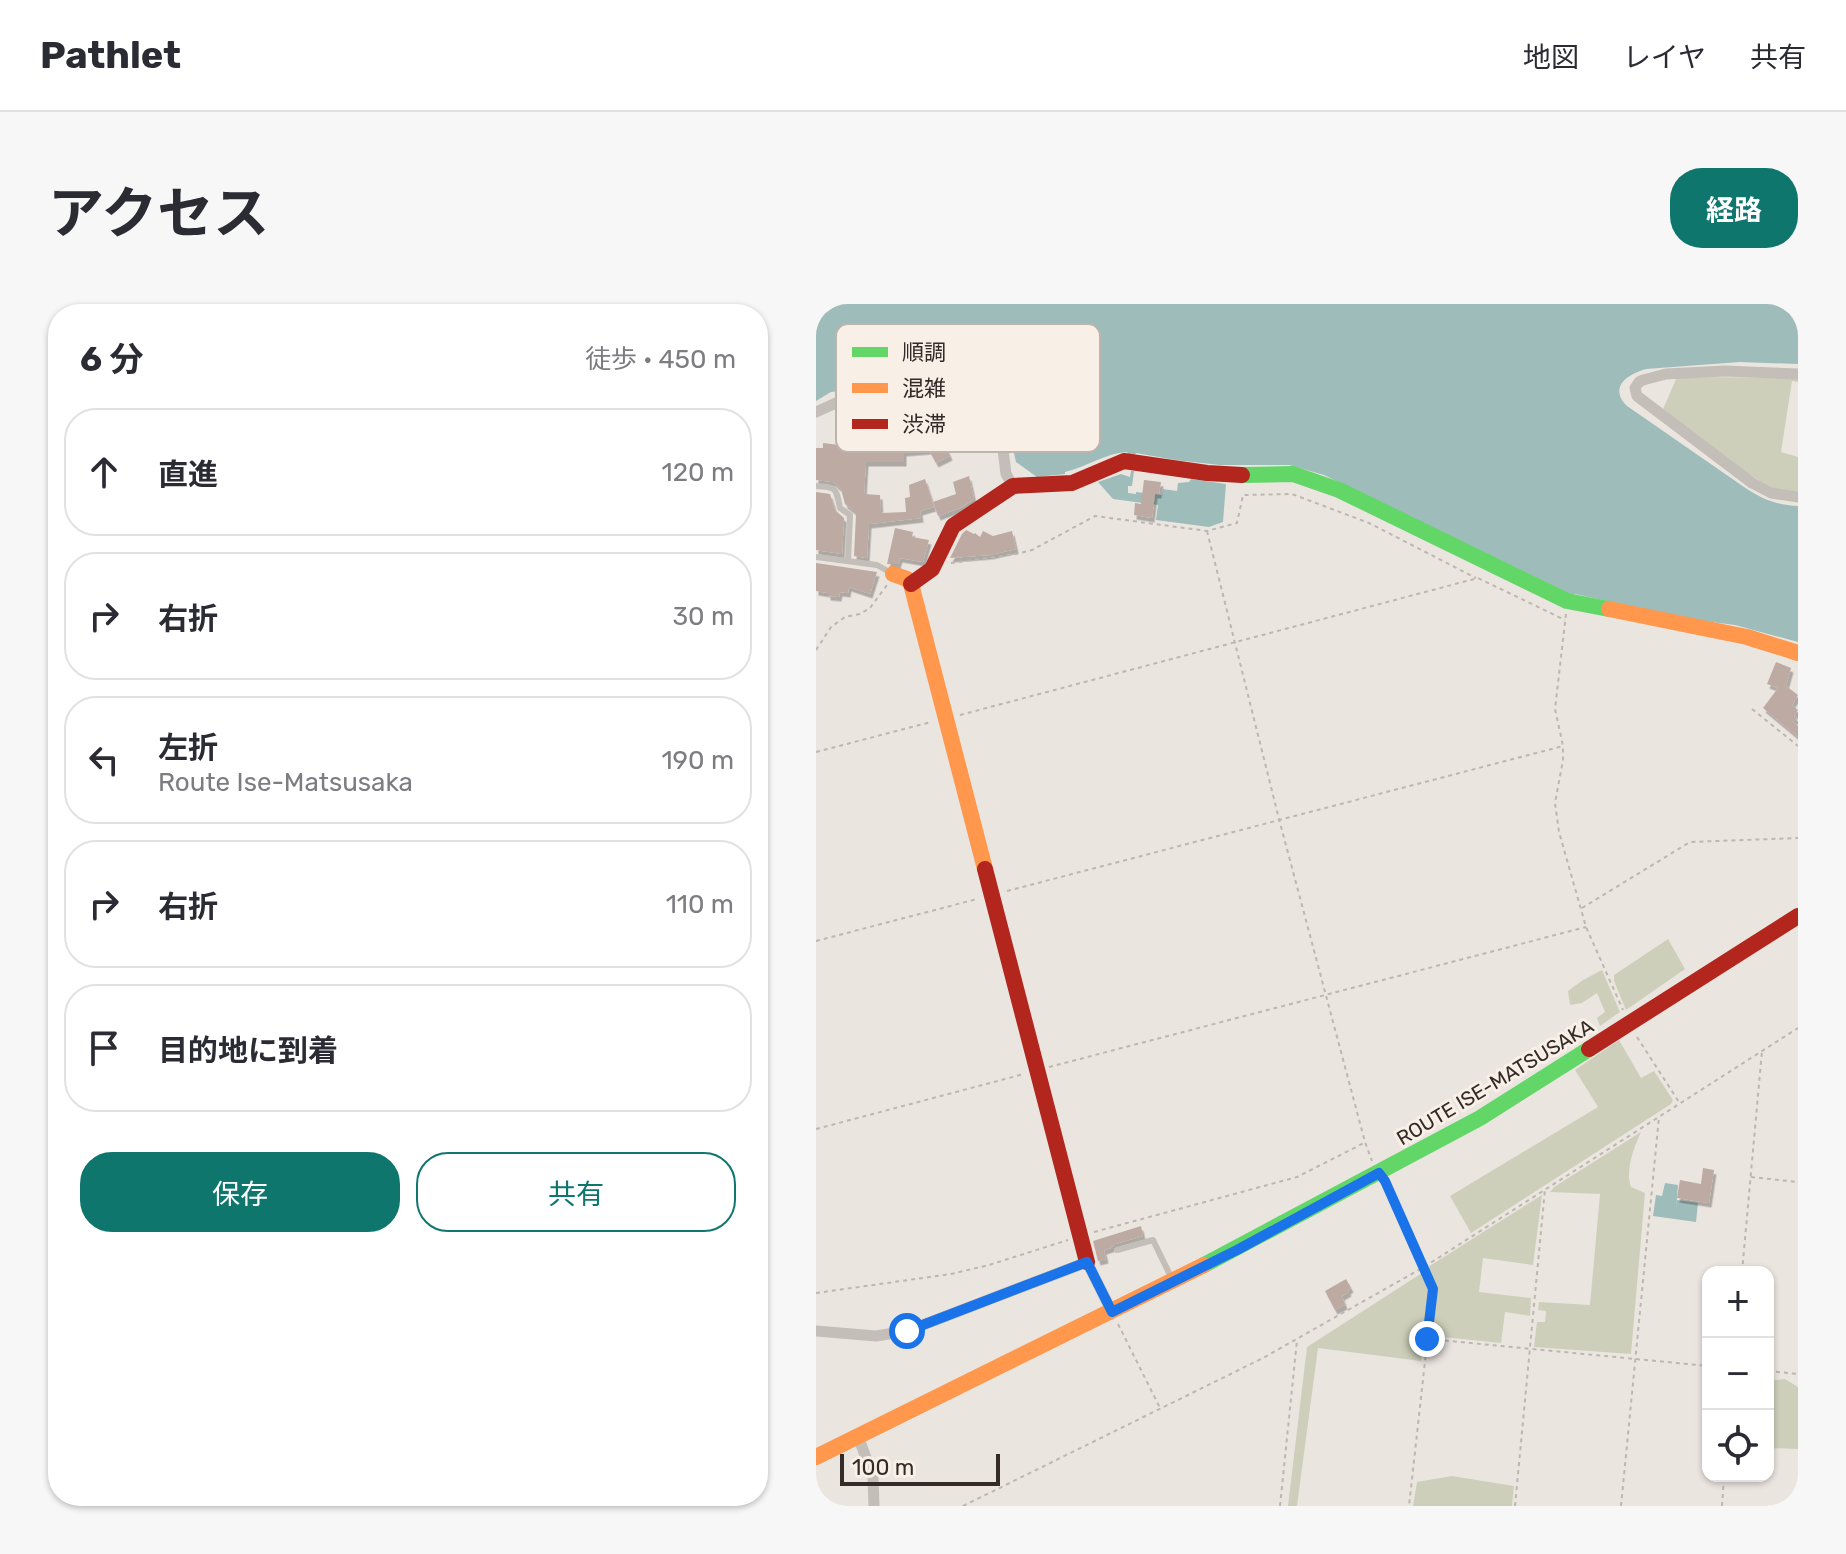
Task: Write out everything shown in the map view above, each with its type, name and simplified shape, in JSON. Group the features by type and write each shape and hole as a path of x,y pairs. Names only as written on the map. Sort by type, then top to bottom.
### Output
{"street":[{"path":"1798,374 1725,371 1666,374 1643,380 1635,388 1637,396 1752,483 1771,493 1798,497"},
{"path":"816,412 836,403"},
{"path":"1003,452 1006,474 1013,486"},
{"path":"911,584 932,569 953,526 1013,486 1072,483 1124,461 1207,473 1293,474 1339,490 1567,601 1747,637 1798,653"},
{"path":"893,574 907,579 911,584 1087,1262 1112,1312"},
{"name":"ROUTE ISE-MATSUSAKA","path":"816,1457 1173,1282 1480,1118 1798,916"},
{"path":"816,1331 876,1336 907,1331 1087,1262"},
{"path":"858,1436 873,1477 874,1506"}],"lane":[{"path":"816,486 832,487 840,508 850,515 848,560"},
{"path":"816,557 877,565 893,574"},
{"path":"1117,1250 1153,1240 1173,1282"}],"path":[{"path":"816,1129 1586,927 1559,832 1555,803 1563,760 1555,709 1565,620 1369,523 1292,494 1243,495 1237,523 1207,531 1095,516 1032,550 934,565"},
{"path":"1207,531 1365,1142 1433,1289 1409,1506"},
{"path":"816,650 831,627 845,617 870,608 893,574"},
{"path":"816,752 1478,578"},
{"path":"1752,709 1798,746"},
{"path":"816,941 1563,746"},
{"path":"1581,908 1690,842 1798,838"},
{"path":"963,1506 1298,1339 1424,1267 1798,1028"},
{"path":"1743,1266 1762,1051"},
{"path":"1621,1506 1659,1117"},
{"path":"816,1293 951,1274 989,1265 1080,1236 1297,1177 1365,1142"},
{"path":"1750,1177 1798,1182"},
{"path":"1515,1506 1545,1189"},
{"path":"1112,1312 1160,1409"},
{"path":"1280,1506 1298,1339"},
{"path":"1427,1339 1702,1366"},
{"path":"1774,1372 1798,1374"},
{"path":"1722,1506 1724,1482"}],"green space":[{"path":"1677,377 1798,378 1798,382 1792,381 1781,452 1798,457 1798,494 1769,488 1663,409"},
{"path":"1668,939 1685,969 1626,1010 1614,975"},
{"path":"1602,970 1620,1012 1600,1026 1597,1018 1605,1012 1597,993 1582,1003 1570,1005 1568,991"},
{"path":"1619,1040 1641,1078 1654,1071 1673,1100 1671,1104 1471,1233 1450,1196 1598,1107 1575,1070"},
{"path":"1641,1132 1629,1174 1631,1187 1645,1193 1631,1354 1534,1347 1537,1322 1545,1322 1546,1311 1538,1310 1539,1302 1590,1305 1600,1194 1550,1192"},
{"path":"1542,1195 1533,1265 1483,1258 1479,1292 1531,1298 1530,1316 1505,1312 1501,1343 1432,1336 1436,1286 1428,1267"},
{"path":"1422,1273 1430,1291 1421,1361 1318,1348 1297,1506 1288,1506 1307,1347"},
{"path":"1785,1379 1798,1387 1798,1449 1774,1448 1774,1380"},
{"path":"1452,1476 1514,1486 1512,1506 1413,1506 1417,1482"}],"water":[{"path":"816,304 1798,304 1798,364 1740,362 1646,369 1627,378 1619,393 1627,406 1751,491 1776,503 1798,506 1798,642 1735,625 1572,595 1324,475 1289,465 1220,465 1136,453 1134,457 1127,452 1104,457 1065,474 1037,477 1016,462 1014,452 1100,452 1100,324 836,324 836,392 816,401"},
{"path":"1131,471 1134,471 1132,486 1128,486 1128,493 1162,495 1163,489 1177,491 1178,483 1191,479 1226,484 1223,522 1209,527 1156,520 1158,505 1113,499 1098,482 1121,474 1130,477"},
{"path":"1665,1183 1678,1185 1676,1209 1677,1200 1698,1203 1696,1222 1653,1216 1656,1195 1662,1196"}],"building":[{"path":"823,443 836,445 836,452 904,452 904,462 866,462 864,494 880,495 881,513 906,512 905,498 910,497 909,485 925,479 934,507 920,511 921,518 869,524 867,558 854,556 854,511 845,504 841,489 833,482 816,480 816,448 823,448"},
{"path":"930,452 948,452 950,456 936,463"},
{"path":"969,476 974,499 938,516 933,502 956,494 953,482"},
{"path":"1144,480 1161,482 1159,494 1155,494 1152,518 1134,515 1135,503 1141,504"},
{"path":"816,492 830,494 835,510 844,518 842,554 816,550"},
{"path":"895,528 913,532 912,537 929,540 923,562 900,558 898,564 887,564"},
{"path":"966,530 980,537 983,531 993,536 1012,531 1016,549 990,555 950,558"},
{"path":"816,563 877,572 870,594 849,587 848,593 840,592 839,597 816,591"},
{"path":"1776,662 1791,668 1786,686 1798,695 1792,705 1798,710 1793,722 1798,726 1798,737 1763,708 1778,688 1767,684"},
{"path":"1703,1168 1714,1170 1709,1203 1677,1198 1680,1180 1701,1184"},
{"path":"1141,1226 1143,1236 1104,1250 1106,1259 1098,1261 1093,1241"},
{"path":"1346,1279 1351,1288 1342,1296 1345,1305 1335,1310 1325,1291"}],"traffic: fast":[{"path":"1242,475 1293,474 1339,490 1567,601 1609,609"},
{"path":"1204,1265 1480,1118 1589,1049"}],"traffic: slow":[{"path":"893,574 907,579 911,584 985,869"},
{"path":"1609,609 1747,637 1798,653"},
{"path":"816,1457 1204,1265"}],"traffic: jam":[{"path":"911,584 932,569 953,526 1013,486 1072,483 1124,461 1242,475"},
{"path":"985,869 1087,1262"},
{"path":"1589,1049 1798,916"}],"route":[{"path":"907,1331 1087,1262 1112,1312 1237,1250 1379,1173 1433,1289 1427,1339"}]}
